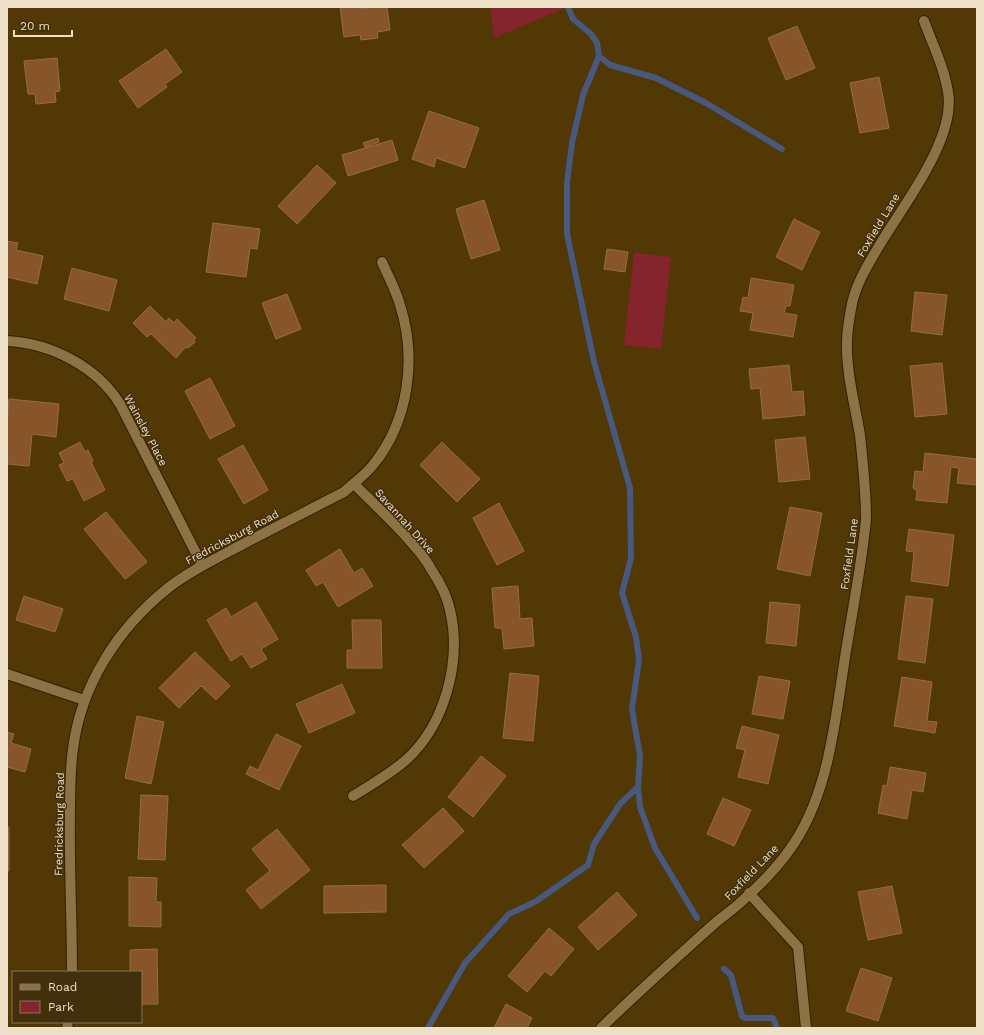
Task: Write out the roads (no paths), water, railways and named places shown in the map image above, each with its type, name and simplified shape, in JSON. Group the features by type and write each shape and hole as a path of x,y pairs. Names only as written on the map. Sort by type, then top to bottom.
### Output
{"street":[{"name":"Foxfield Lane","path":"601,1028 638,992 750,893 774,869 788,852 800,833 820,792 833,735 866,519 866,498 861,444 849,366 847,342 851,308 858,284 873,256 930,164 945,126 949,110 948,94 943,69 924,21"},
{"name":"Fredricksburg Road","path":"72,971 69,856 70,774 76,728 84,700 108,653 138,616 168,588 202,565 344,492 374,464 387,444 404,404 409,362 407,334 400,304 382,262"},
{"name":"Wainsley Place","path":"7,342 31,344 66,356 92,372 103,381 120,404 202,565"},
{"name":"Savannah Drive","path":"353,796 395,769 406,760 428,734 444,702 450,680 454,644 450,610 446,596 431,568 420,552 354,484"},
{"path":"7,674 84,700"},
{"path":"750,893 798,947 806,1028"}],"waterway":[{"path":"568,7 573,19 591,34 597,43 599,56 583,95 572,143 567,183 567,234 594,362 630,488 631,558 622,593 636,637 639,660 632,709 640,756 638,787 640,807 655,848 697,918"},
{"path":"599,56 610,65 656,78 706,103 782,149"},
{"path":"428,1028 465,963 509,914 535,902 588,865 594,844 620,804 638,787"},
{"path":"724,969 731,975 742,1016 745,1018 773,1018 777,1028"}]}
